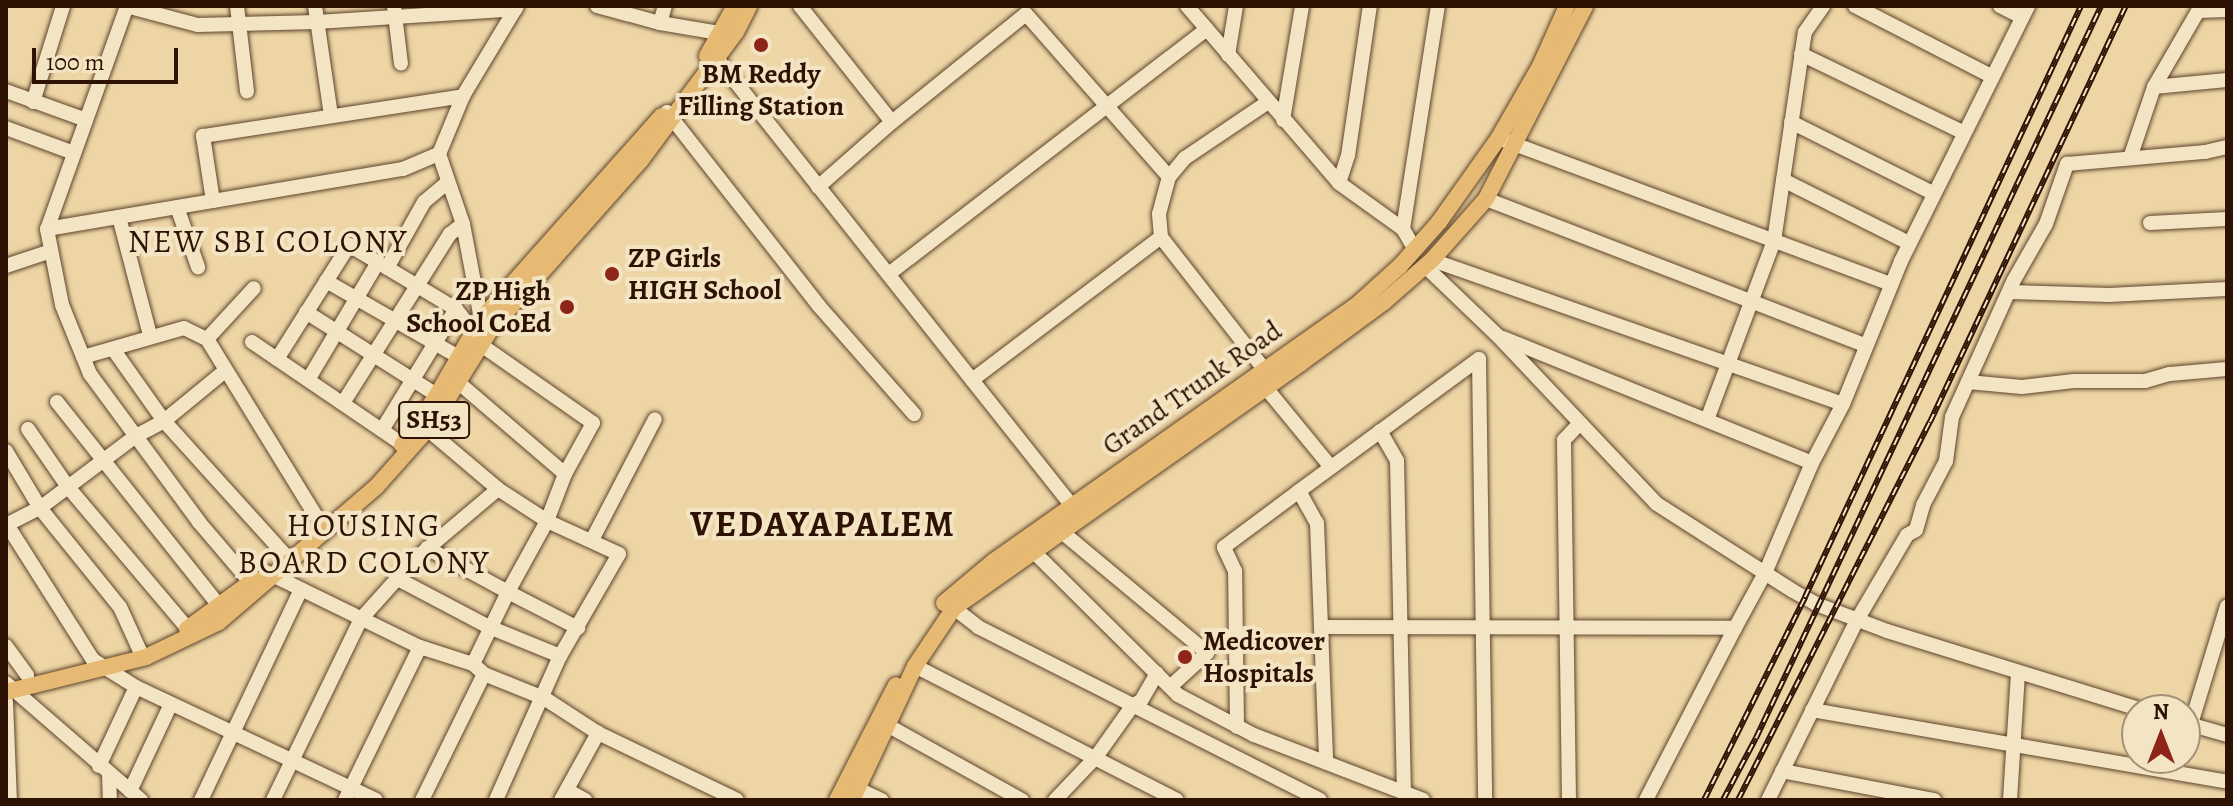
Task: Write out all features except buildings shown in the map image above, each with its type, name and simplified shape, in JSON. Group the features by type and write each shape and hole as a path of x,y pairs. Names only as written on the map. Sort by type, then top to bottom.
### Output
{"main road":[{"name":"SH53","path":"714,54 719,33 735,6"},
{"name":"SH53","path":"7,690 27,675 146,657 219,622 271,574 377,486 423,425 453,378 476,333 524,290 641,160 749,6"},
{"name":"Grand Trunk Road","path":"837,800 883,723 916,647 945,601 994,561 1072,506 1257,388 1275,368 1358,304 1417,267 1414,248 1439,222 1498,139 1540,66 1567,6"},
{"path":"1417,267 1454,234 1486,199 1585,6"},
{"name":"SH53","path":"7,690 140,651 188,629 250,582 271,574 285,555 376,476 402,444 423,425 437,395 453,378 457,356 670,115"},
{"path":"1439,222 1454,234"},
{"path":"855,794 883,723 915,666 954,608 1257,388"}],"street":[{"path":"33,102 63,6"},
{"path":"250,582 199,522 90,374 62,305 47,229 127,6 198,25 317,22 395,11 516,7"},
{"path":"237,6 247,91"},
{"path":"315,6 331,116"},
{"path":"597,6 660,23 719,33"},
{"path":"660,23 665,6"},
{"path":"800,6 892,122"},
{"path":"1187,6 1339,183 1403,229 1414,248"},
{"path":"1228,55 1236,6"},
{"path":"1283,120 1302,6"},
{"path":"1339,183 1348,156 1370,6"},
{"path":"1403,229 1438,6"},
{"path":"1707,420 1774,241 1805,32 1823,6"},
{"path":"1855,6 1991,76"},
{"path":"1646,800 1765,573 1812,463 1843,404 1909,243 2025,11 2000,6"},
{"path":"476,333 463,224 439,154 463,96 516,7"},
{"path":"2130,158 2154,87 2200,8 2227,10"},
{"path":"818,187 892,122 1030,10 1169,177"},
{"path":"395,11 401,64"},
{"path":"890,273 1207,29"},
{"path":"714,54 1072,506"},
{"path":"1801,54 1962,132"},
{"path":"2154,87 2227,80"},
{"path":"6,91 86,120"},
{"path":"213,201 203,136 463,96"},
{"path":"1268,102 1185,158 1169,177 1159,214 1161,237 1275,368"},
{"path":"670,115 819,306 914,414"},
{"path":"1791,122 1933,193"},
{"path":"6,128 74,153"},
{"path":"1498,139 1891,284"},
{"path":"1768,800 1857,620 1907,535 1916,530 1923,505 1946,461 1952,417 2010,292 2046,224 2067,164 2227,147"},
{"path":"47,229 403,169 439,154"},
{"path":"1783,180 1909,243"},
{"path":"308,380 356,298 383,265 424,202 448,182"},
{"path":"1486,199 1866,346"},
{"path":"177,207 198,267"},
{"path":"119,217 150,335"},
{"path":"2150,223 2227,219"},
{"path":"343,403 450,234 463,224"},
{"path":"972,380 1161,237"},
{"path":"277,359 349,245 456,309 476,333 593,423 565,474 547,521 489,627 479,669 422,800"},
{"path":"6,266 51,251"},
{"path":"1417,267 1498,336 1657,504 1765,573 1816,604 1857,620 2018,674 2121,704"},
{"path":"1417,267 1843,404"},
{"path":"326,281 457,356"},
{"path":"207,339 254,288"},
{"path":"2010,292 2109,295 2227,289"},
{"path":"382,430 456,309"},
{"path":"306,312 437,395"},
{"path":"83,357 150,335 184,328 207,339 320,523"},
{"path":"1498,336 1812,463"},
{"path":"252,342 402,444"},
{"path":"113,349 164,421 285,555"},
{"path":"1237,727 1235,571 1224,547 1479,359 1485,800"},
{"path":"1968,382 2022,387 2074,381 2145,381 2170,374 2227,369"},
{"path":"226,370 164,421 136,436 40,508 6,524 99,664 136,687 293,761 347,794 376,800"},
{"path":"453,378 565,474"},
{"path":"1257,388 1331,467"},
{"path":"57,402 219,606"},
{"path":"592,540 655,419"},
{"path":"1569,800 1569,627 1564,440 1579,424"},
{"path":"423,425 498,489 547,521 619,554 560,656 544,698 496,800"},
{"path":"28,429 68,487 188,629"},
{"path":"1380,431 1397,461 1404,793"},
{"path":"6,451 40,508 120,607 140,651"},
{"path":"273,800 361,619 427,548 498,489"},
{"path":"1299,491 1317,523 1326,762"},
{"path":"1062,532 1207,653 1170,687"},
{"path":"427,548 578,628"},
{"path":"1033,551 1170,687 1209,714 1423,800"},
{"path":"271,574 420,647 544,698 598,733 737,800"},
{"path":"396,578 489,627 560,656"},
{"path":"201,800 301,589"},
{"path":"2198,694 2227,606"},
{"path":"954,608 978,627 1320,800"},
{"path":"1321,627 1735,628"},
{"path":"6,646 27,675"},
{"path":"347,794 420,647"},
{"path":"915,666 1177,800"},
{"path":"1055,800 1096,757 1133,705 1141,701 1157,673"},
{"path":"2010,800 2018,674"},
{"path":"110,800 104,770 136,687"},
{"path":"7,690 135,796 171,704"},
{"path":"7,690 10,800"},
{"path":"1812,710 2227,782"},
{"path":"883,723 1022,800"},
{"path":"2201,727 2227,735"},
{"path":"585,800 564,795 598,733"},
{"path":"1782,771 1934,800"},
{"path":"855,794 882,800"}],"railway":[{"path":"1704,800 1805,597 2081,6"},
{"path":"1723,800 1756,738 2101,6"},
{"path":"1738,800 1930,422 2126,6"}],"place":[{"name":"BM Reddy Filling Station","path":"761,45"},
{"name":"ZP Girls HIGH School","path":"612,274"},
{"name":"ZP High School CoEd","path":"567,307"},
{"name":"Medicover Hospitals","path":"1185,657"}],"district":[{"name":"NEW SBI COLONY","path":"268,241"},
{"name":"VEDAYAPALEM","path":"823,524"},
{"name":"HOUSING BOARD COLONY","path":"364,544"}]}
